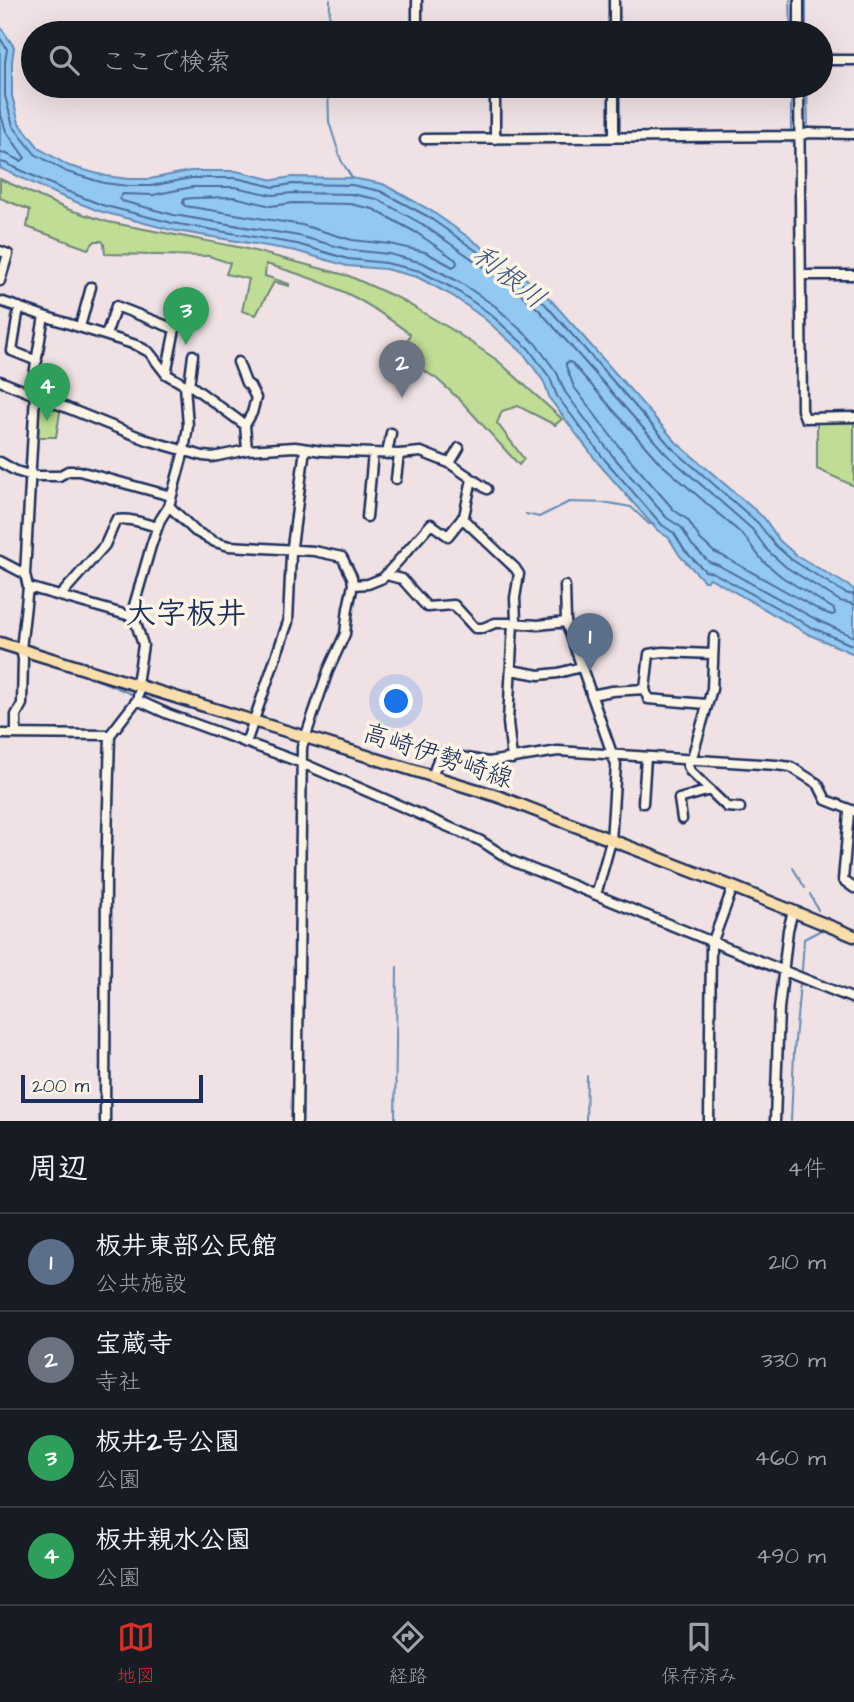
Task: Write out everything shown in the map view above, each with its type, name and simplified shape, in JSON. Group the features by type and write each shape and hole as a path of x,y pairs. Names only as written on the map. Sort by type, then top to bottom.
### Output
{"main road":[{"name":"高崎伊勢崎線","path":"0,643 511,801 611,838 854,936"}],"street":[{"path":"417,0 417,21"},
{"path":"614,0 614,21"},
{"path":"799,0 799,21"},
{"path":"833,60 854,60"},
{"path":"495,98 495,139"},
{"path":"614,98 614,138"},
{"path":"799,98 802,410 805,418 854,417"},
{"path":"425,139 854,134"},
{"path":"0,251 8,254 0,281"},
{"path":"801,275 854,275"},
{"path":"80,327 91,287"},
{"path":"0,301 136,345 149,352 166,374 193,387 245,425"},
{"path":"106,335 116,306 174,329 166,374"},
{"path":"19,307 12,351 37,360"},
{"path":"16,734 16,715 22,704 21,649 28,587 25,574 32,476 33,393 44,316"},
{"path":"105,1121 106,877 110,735 137,699 143,645 134,617 134,601 157,527 169,506 184,451 188,426 187,386 193,355"},
{"path":"237,362 256,398 245,425 247,450"},
{"path":"0,381 147,440 203,456 295,447 322,452 422,452 450,463 487,489"},
{"path":"387,454 391,433"},
{"path":"450,463 459,448"},
{"path":"246,743 288,622 292,549 305,449"},
{"path":"367,517 373,453"},
{"path":"396,479 399,454"},
{"path":"0,463 32,476 59,476 68,471 79,471 171,496"},
{"path":"353,585 368,584 383,578 431,524 448,536 462,518 472,479"},
{"path":"169,506 195,531 215,542 229,546 292,549 342,556 352,577 345,634 328,671 309,732 303,742 297,1121"},
{"path":"462,518 517,570 519,577 514,598 516,620 513,623 508,722 512,759"},
{"path":"60,596 105,545 116,520 136,521 157,527"},
{"path":"0,561 25,574"},
{"path":"388,573 402,579 427,607 454,605 475,628 495,623 538,625 566,622"},
{"path":"565,586 566,622 616,765 611,838 596,895"},
{"path":"28,587 134,617"},
{"path":"714,637 712,689 689,761 690,771 727,807 740,808"},
{"path":"706,704 648,699 645,689 649,654 712,654"},
{"path":"511,670 539,674 558,673 581,667"},
{"path":"591,695 645,689"},
{"path":"137,699 168,714 302,763 481,841 512,861 854,999"},
{"path":"0,734 110,735"},
{"path":"433,775 440,753 483,762 558,751 790,767 818,784 825,799 851,810 843,880 854,888"},
{"path":"643,803 646,757"},
{"path":"682,819 679,799 710,790"},
{"path":"709,1121 712,942 733,887"},
{"path":"775,1121 779,1020 788,930 793,911"}],"green space":[{"path":"0,179 67,209 108,222 243,248 349,276 398,298 451,329 497,360 562,419 555,425 518,406 502,411 497,423 524,459 519,465 461,401 437,379 400,359 410,334 358,299 266,264 265,276 289,286 274,282 256,315 242,311 249,279 226,274 230,263 209,256 105,254 102,241 95,241 88,249 27,227 30,210 0,198"},
{"path":"37,400 61,406 56,437 35,437"},
{"path":"854,422 854,486 817,469 817,423"}],"water":[{"name":"利根川","path":"0,26 14,47 12,96 19,123 40,149 69,166 128,179 150,179 190,171 236,171 274,180 292,177 352,178 383,184 430,210 523,276 550,299 677,443 764,518 780,541 796,555 854,589 854,654 810,635 710,578 704,581 680,556 669,538 657,530 599,464 550,399 544,382 524,354 485,319 453,296 417,277 385,269 347,266 296,251 171,230 99,211 0,168"}],"waterway":[{"path":"329,21 330,0"},
{"path":"790,0 791,21"},
{"path":"806,0 806,21"},
{"path":"328,98 329,122 341,160 352,178"},
{"path":"791,98 791,129"},
{"path":"807,98 808,130"},
{"path":"526,514 539,517 569,502 609,503 631,507 649,524 654,524"},
{"path":"81,673 134,695"},
{"path":"793,868 805,888"},
{"path":"810,894 818,910"},
{"path":"802,970 804,939 821,930"},
{"path":"395,1121 397,967"},
{"path":"791,1121 800,983"},
{"path":"586,1121 587,1076"}],"place":[{"name":"板井2号公園","path":"186,345"},
{"name":"宝蔵寺","path":"402,398"},
{"name":"板井親水公園","path":"47,421"},
{"name":"板井東部公民館","path":"590,671"}],"district":[{"name":"大字板井","path":"186,614"}]}
